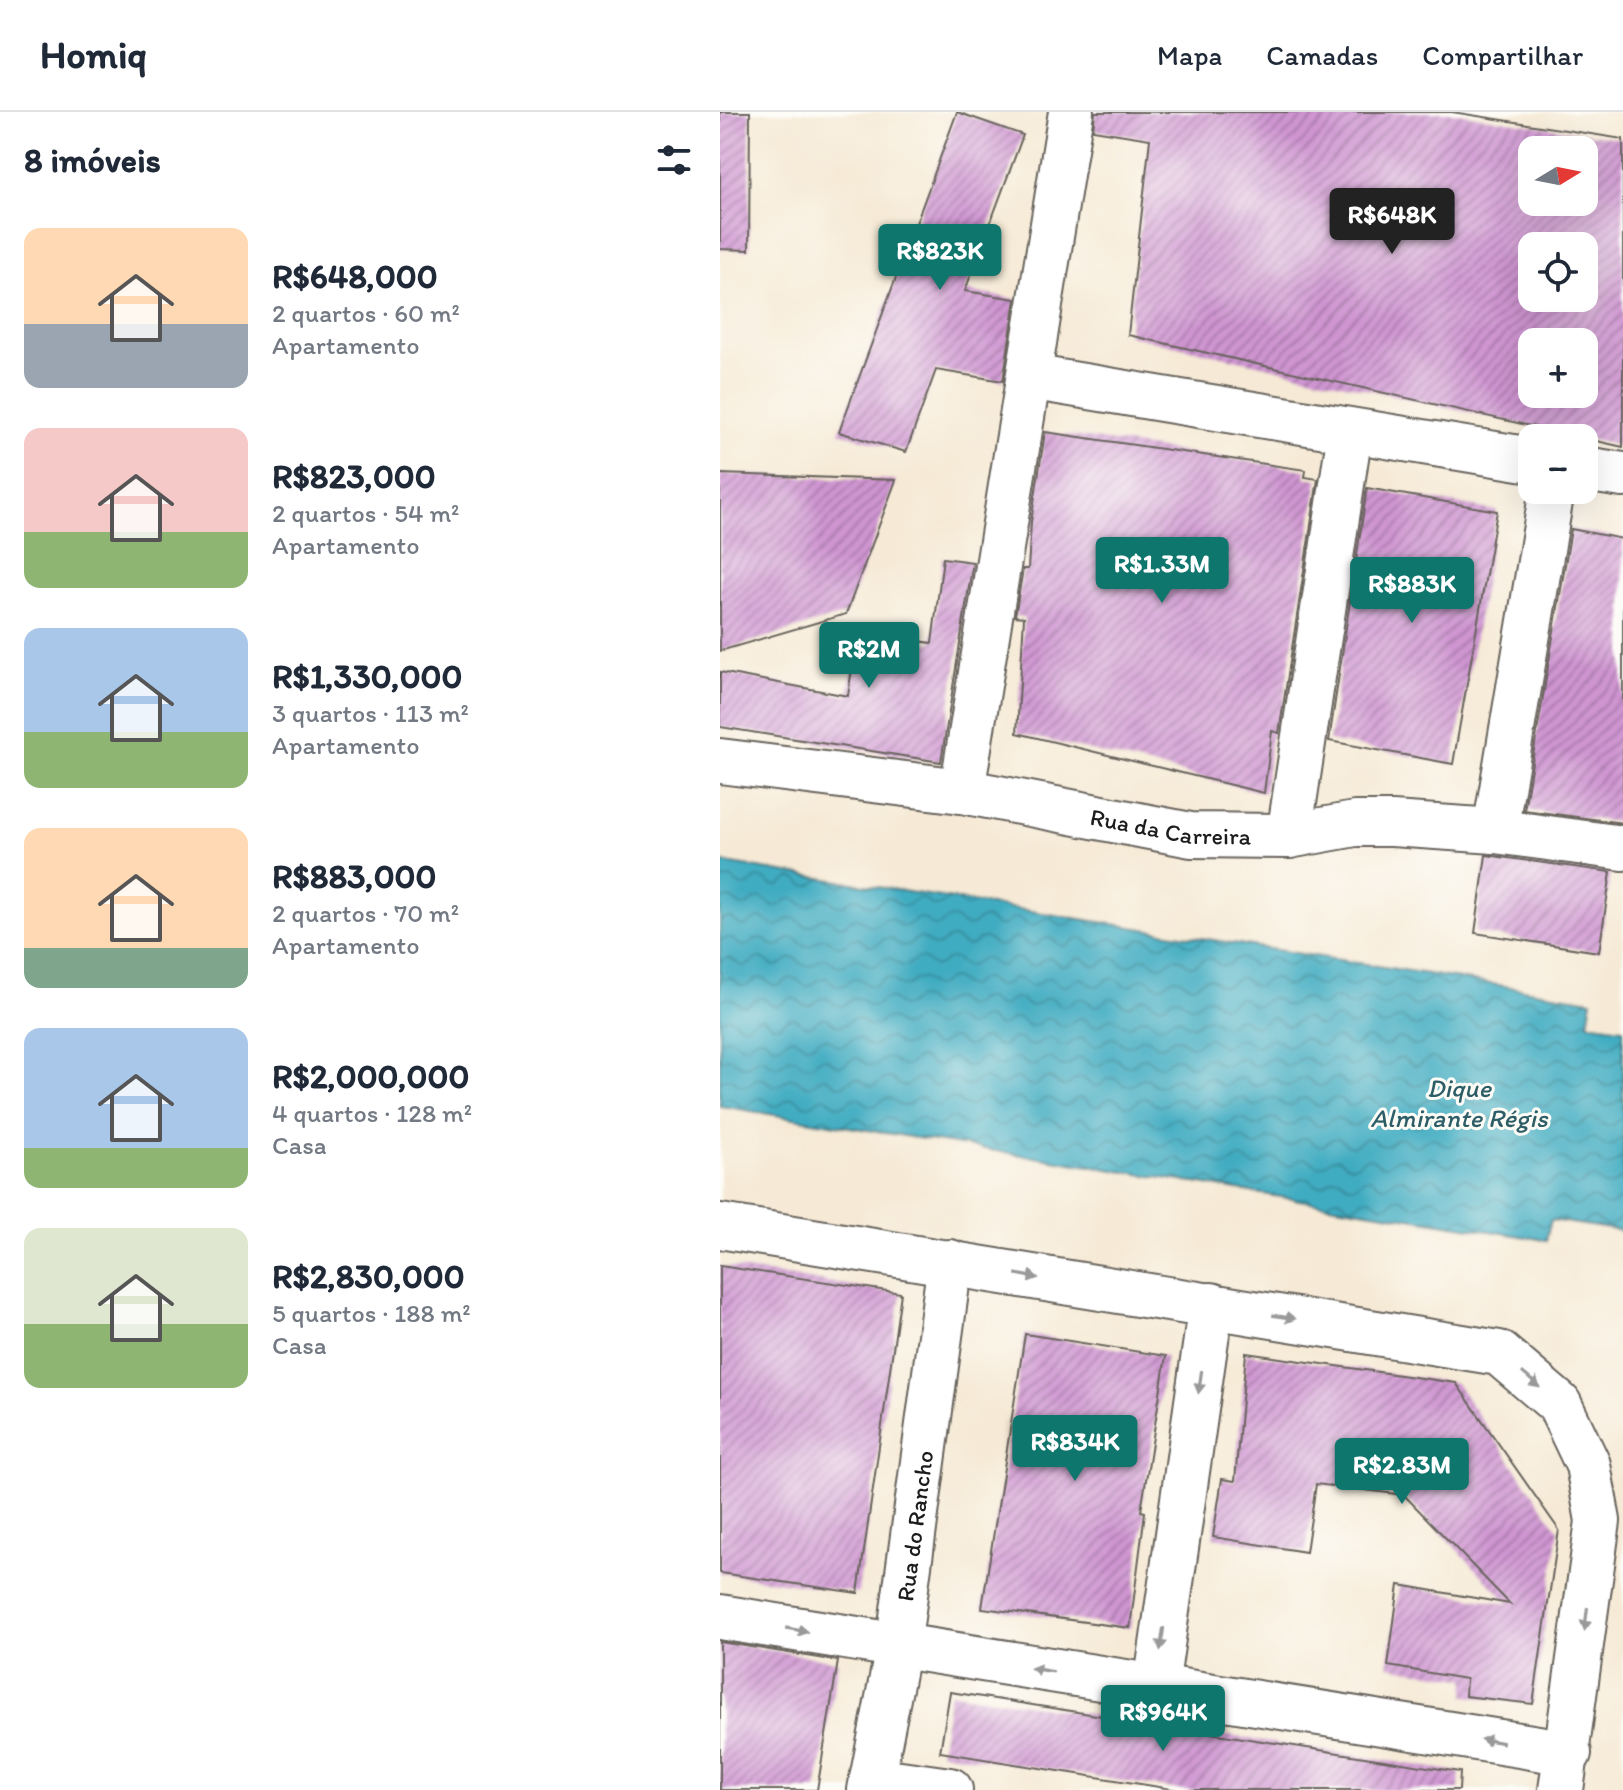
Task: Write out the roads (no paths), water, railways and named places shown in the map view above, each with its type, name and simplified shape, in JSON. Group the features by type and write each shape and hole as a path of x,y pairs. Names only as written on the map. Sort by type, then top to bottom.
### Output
{"lane":[{"path":"962,791 1071,112"},
{"path":"1029,377 1518,458"},
{"path":"1289,836 1350,431"},
{"path":"1598,471 1623,475"},
{"path":"1495,831 1550,504"},
{"name":"Rua da Carreira","path":"720,761 962,791 1191,835 1289,836 1355,824 1495,831 1623,848"},
{"path":"720,1226 1499,1353 1559,1404 1588,1465 1598,1521 1565,1772 1156,1687 720,1617"},
{"name":"Rua do Rancho","path":"871,1784 898,1647 950,1262"},
{"path":"1156,1687 1211,1305"},
{"path":"871,1784 950,1790"}],"water":[{"name":"Dique Almirante Régis","path":"720,862 1592,1000 1588,1023 1623,1028 1623,1231 1551,1220 1546,1240 720,1106"}]}
